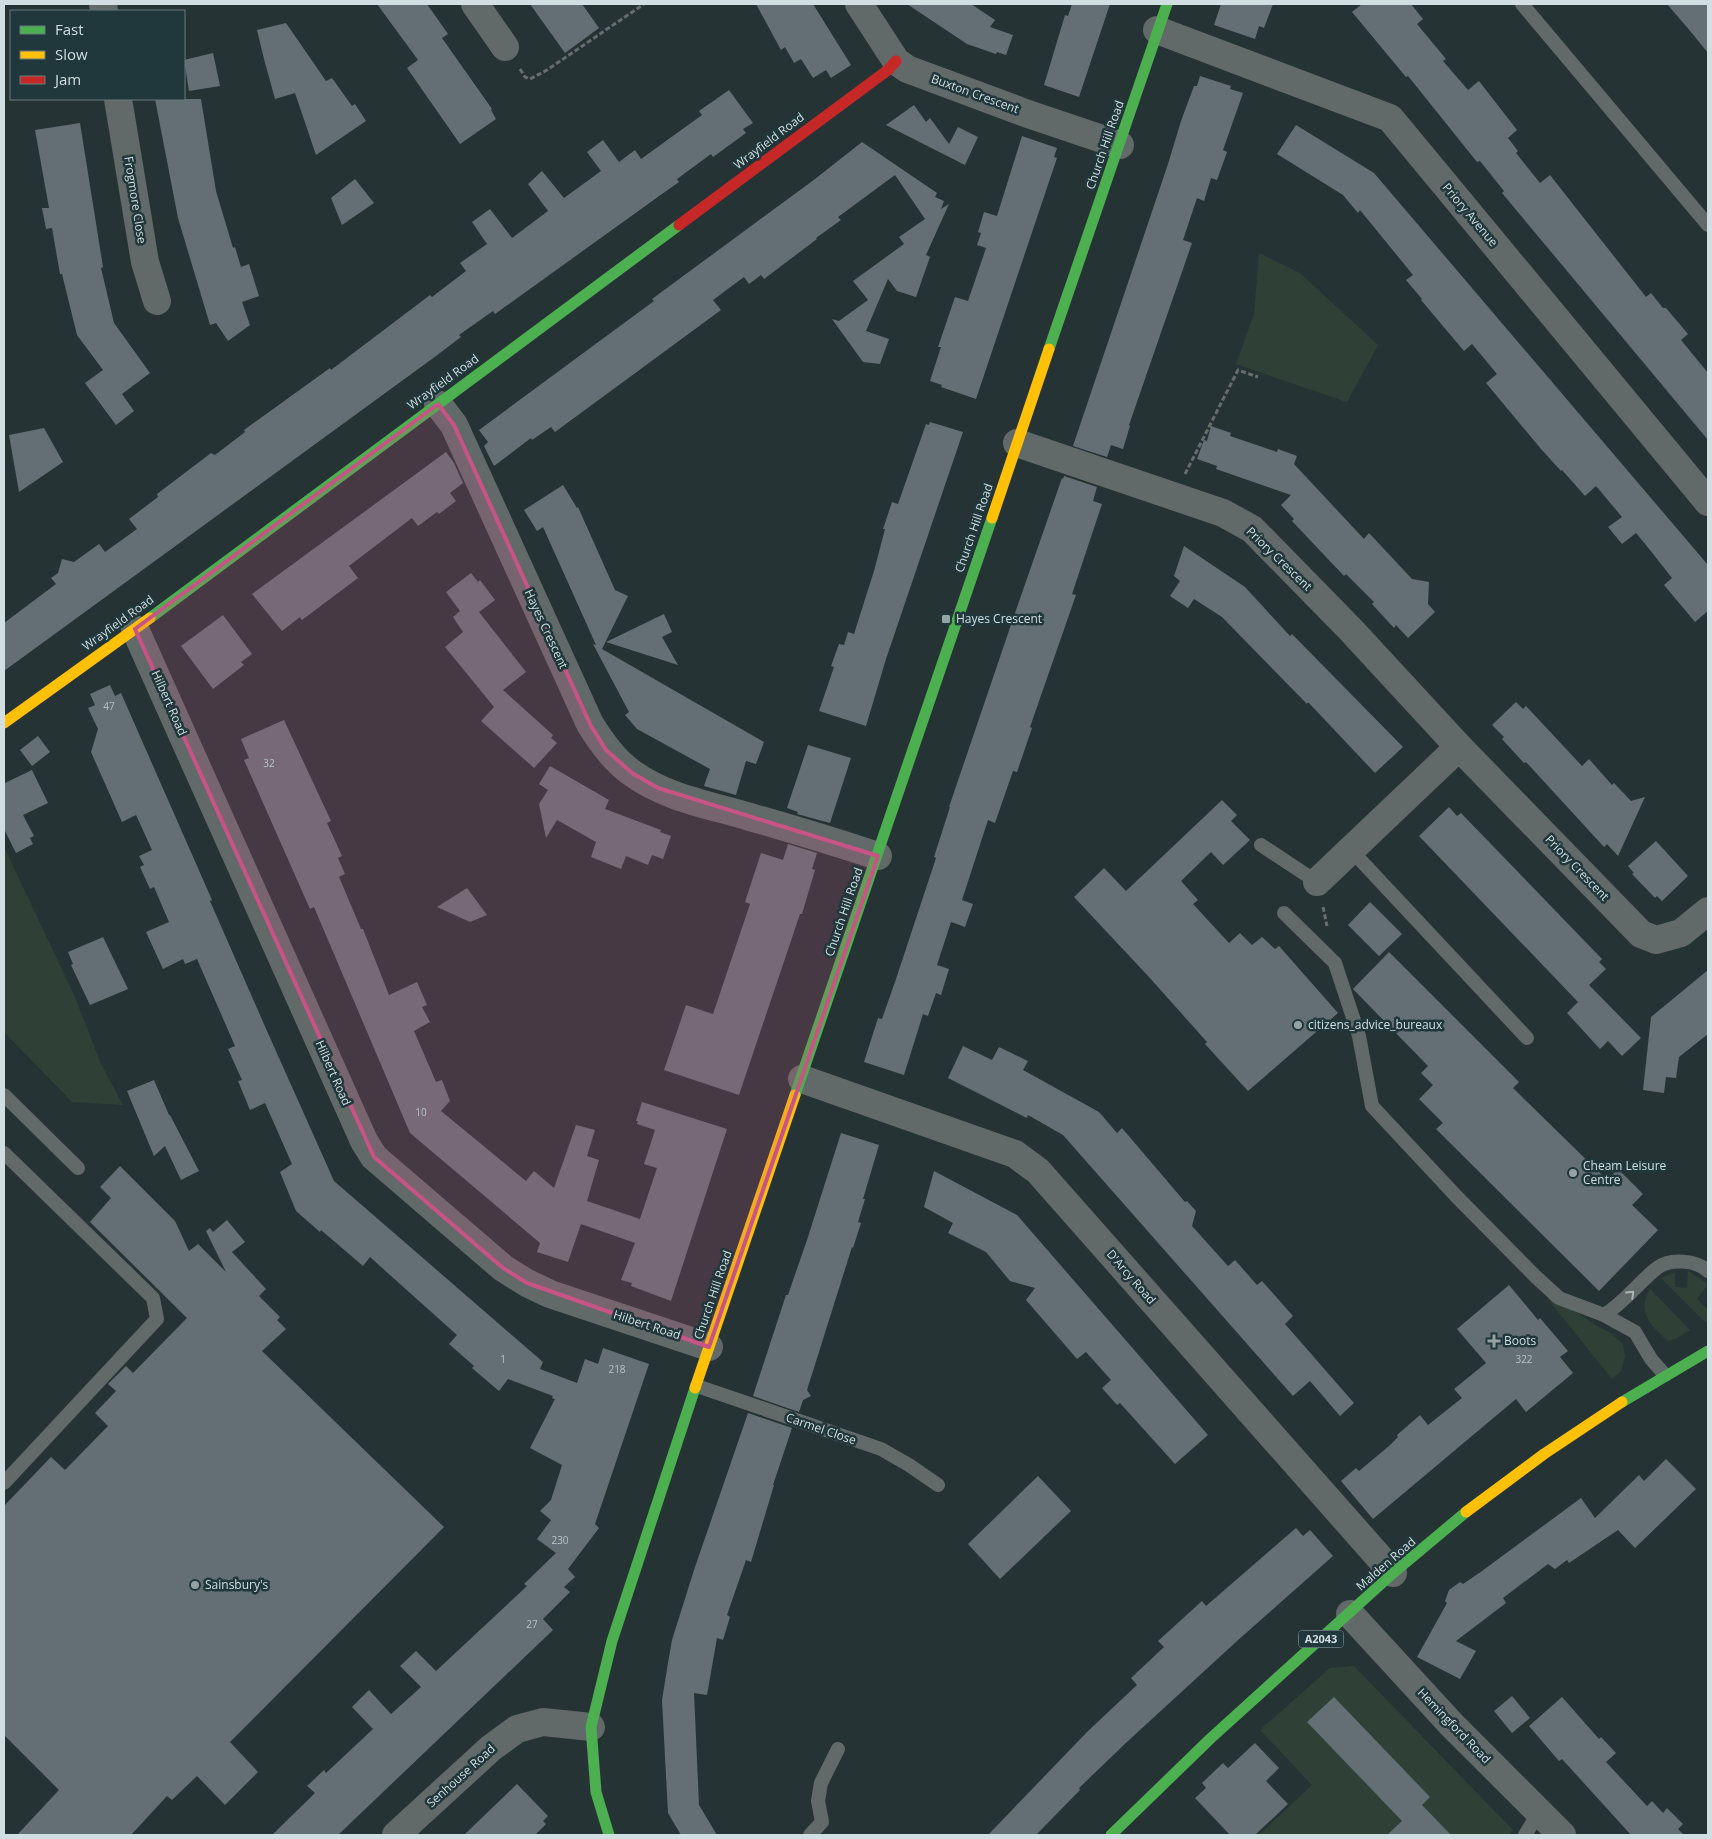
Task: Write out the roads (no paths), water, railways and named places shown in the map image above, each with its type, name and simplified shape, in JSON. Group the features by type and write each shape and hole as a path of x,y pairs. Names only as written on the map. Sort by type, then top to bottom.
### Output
{"street":[{"path":"475,4 505,47"},
{"name":"Buxton Crescent","path":"859,4 896,61 907,69 1028,114 1120,145"},
{"name":"Church Hill Road","path":"609,1835 596,1792 591,1727 612,1641 709,1347 802,1079 1167,4"},
{"name":"Priory Avenue","path":"1157,30 1390,118 1708,502"},
{"name":"Wrayfield Road","path":"4,723 135,629 888,70 896,61"},
{"name":"Frogmore Close","path":"118,100 145,262 157,301"},
{"name":"Hayes Crescent","path":"438,404 454,425 590,724 606,750 632,773 658,788 684,798 814,835 878,856"},
{"name":"Priory Crescent","path":"1017,443 1223,513 1252,529 1351,630 1459,747 1641,934 1656,940 1681,933 1708,911"},
{"name":"Hilbert Road","path":"135,629 364,1141 374,1157 503,1268 527,1283 550,1294 709,1347"},
{"path":"1317,882 1459,747"},
{"name":"D'Arcy Road","path":"802,1079 1015,1154 1026,1160 1394,1573"},
{"name":"Malden Road","path":"1112,1835 1206,1741 1394,1573 1488,1496 1604,1412 1708,1351"},
{"name":"Hemingford Road","path":"1350,1614 1451,1724 1562,1835"},
{"name":"Senhouse Road","path":"396,1835 491,1748 517,1729 543,1722 591,1727"}],"lane":[{"path":"1522,4 1708,223"},
{"path":"1261,845 1317,882"},
{"path":"1351,850 1527,1038"},
{"path":"1284,913 1335,963 1359,1036 1372,1106 1457,1197 1536,1277 1559,1298 1604,1315 1636,1332 1652,1359 1665,1375"},
{"path":"4,1095 78,1168"},
{"path":"4,1153 153,1298 157,1319 4,1483"},
{"path":"1604,1315 1618,1306 1658,1267 1676,1262 1690,1262 1708,1271"},
{"name":"Carmel Close","path":"697,1386 881,1449 909,1464 938,1485"},
{"path":"810,1835 822,1822 818,1801 821,1783 838,1749"},
{"path":"1524,1835 1539,1812"}],"place":[{"name":"Hayes Crescent","path":"946,619"},
{"name":"citizens_advice_bureaux","path":"1298,1025"},
{"name":"Cheam Leisure Centre","path":"1573,1173"},
{"name":"Boots","path":"1494,1341"},
{"name":"Sainsbury's","path":"195,1585"}]}
